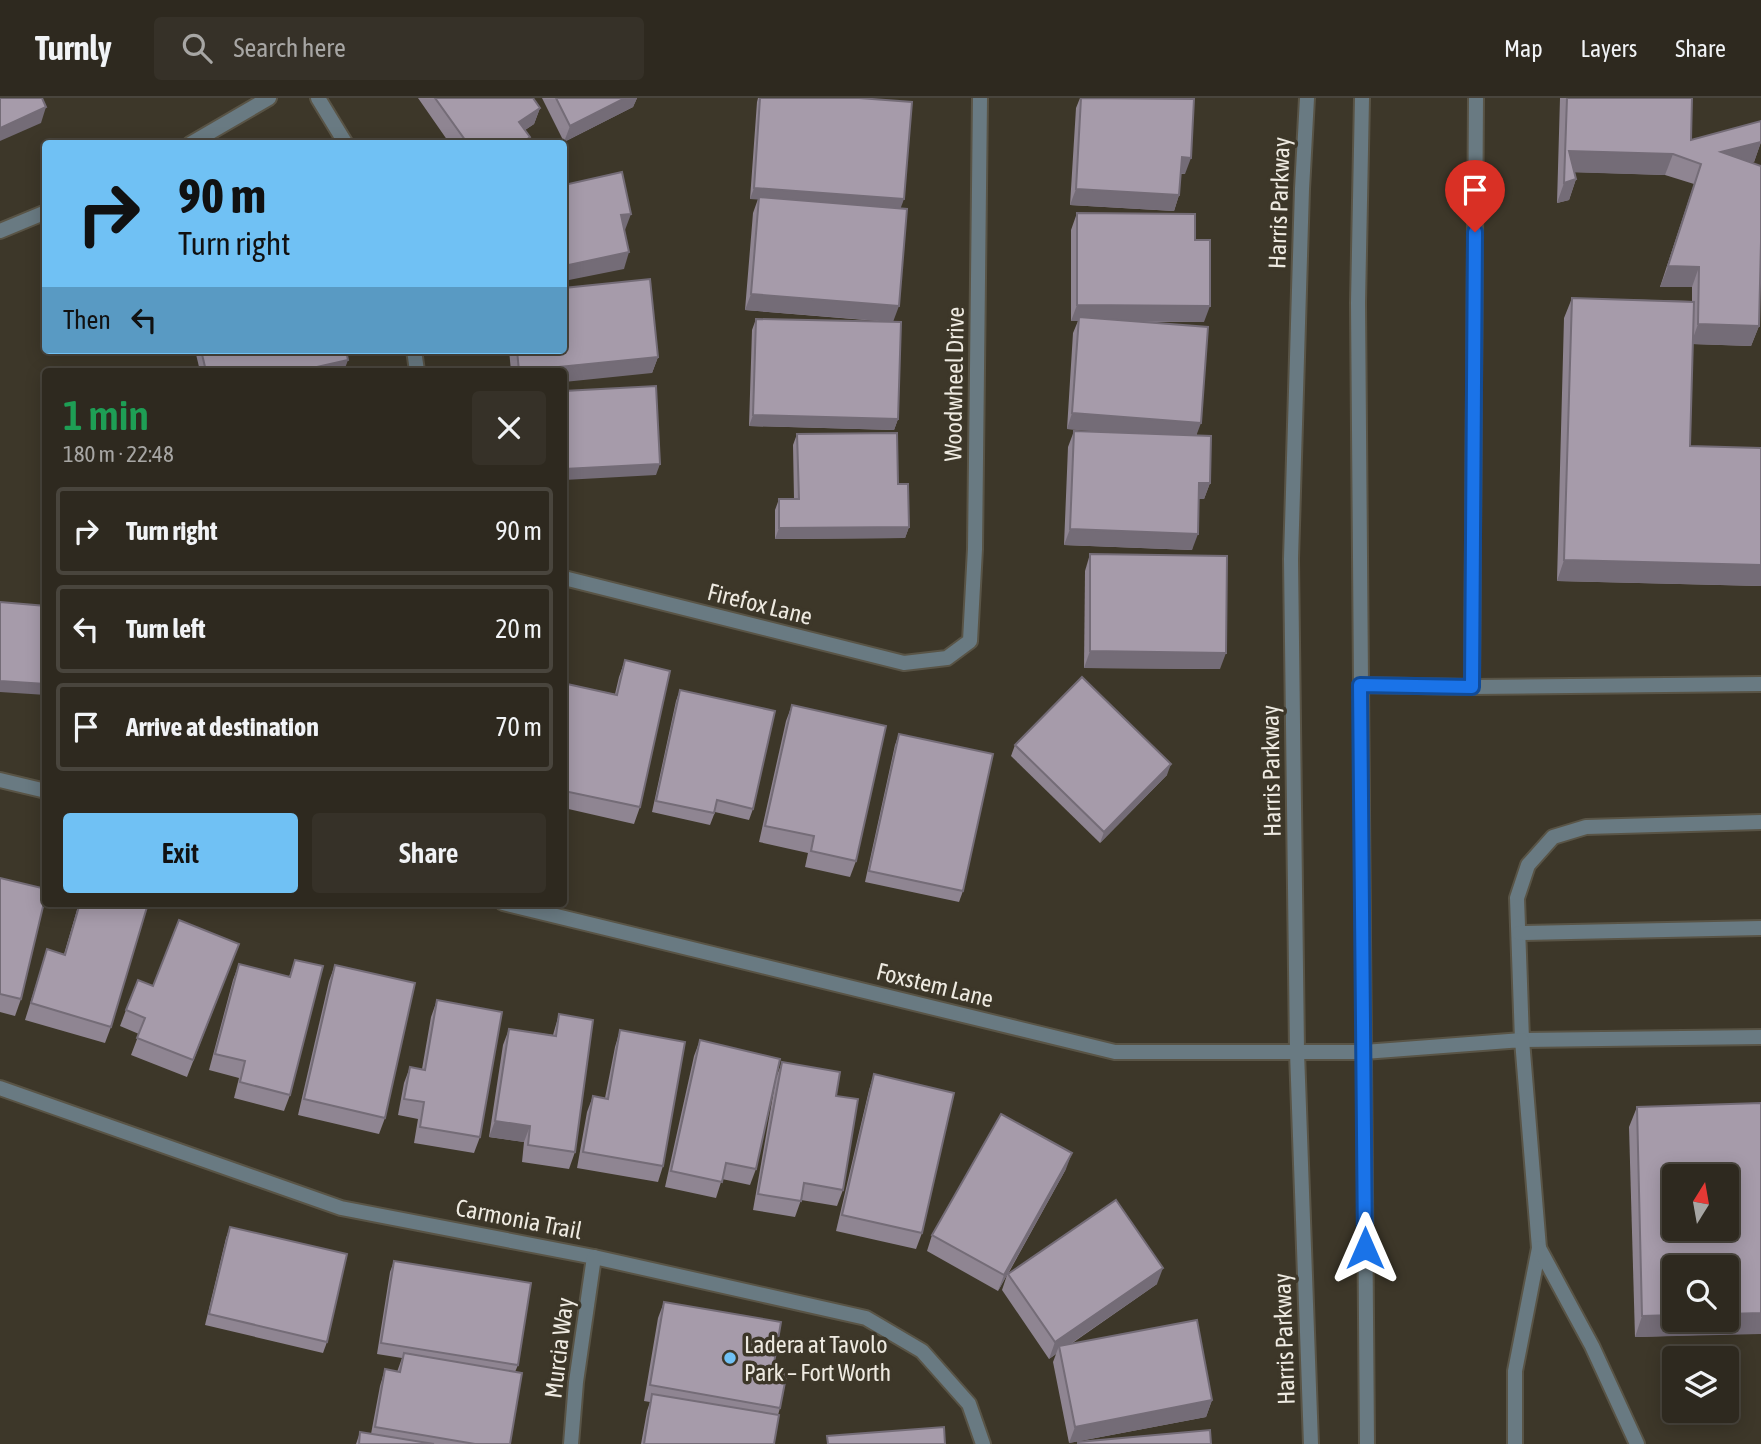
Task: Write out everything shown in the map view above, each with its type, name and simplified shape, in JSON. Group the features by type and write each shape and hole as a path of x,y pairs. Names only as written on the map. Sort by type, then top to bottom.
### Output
{"street":[{"path":"197,140 269,98"},
{"path":"318,98 344,140"},
{"name":"Woodwheel Drive","path":"947,658 970,641 975,549 980,98"},
{"name":"Harris Parkway","path":"1307,98 1292,559 1297,1052 1311,1444"},
{"path":"1362,98 1358,303 1367,1444"},
{"path":"1472,687 1476,98"},
{"path":"0,231 42,214"},
{"name":"Firefox Lane","path":"567,579 904,663 947,658"},
{"path":"1360,685 1472,687 1761,684"},
{"path":"0,780 42,790"},
{"path":"1515,1444 1515,1371 1539,1248 1522,1040 1518,933 1517,898 1528,865 1553,837 1586,827 1761,822"},
{"name":"Foxstem Lane","path":"519,907 1115,1052 1364,1052 1522,1040 1761,1037"},
{"path":"1518,933 1761,928"},
{"name":"Carmonia Trail","path":"0,1088 341,1208 594,1257 866,1318 922,1351 969,1404 983,1444"},
{"path":"1539,1248 1592,1346 1637,1444"},
{"name":"Murcia Way","path":"571,1444 576,1382 594,1257"}],"building":[{"path":"0,98 42,98 46,107 0,128"},
{"path":"435,98 533,98 540,108 519,122 530,137 526,140 465,140"},
{"path":"556,98 625,98 570,126"},
{"path":"760,98 859,98 912,102 904,199 754,188"},
{"path":"1081,98 1194,99 1191,158 1182,157 1179,195 1076,189"},
{"path":"1567,98 1692,98 1691,140 1761,121 1761,142 1721,152 1761,166 1759,326 1698,324 1699,267 1668,266 1701,164 1673,154 1569,151 1576,179 1564,183"},
{"path":"622,172 631,214 621,215 629,252 567,265 567,184"},
{"path":"759,197 907,209 899,306 751,294"},
{"path":"1077,213 1195,214 1195,240 1210,240 1210,306 1077,305"},
{"path":"650,279 658,357 549,368 519,368 517,354 567,354 567,288"},
{"path":"1572,298 1694,302 1690,446 1761,448 1761,565 1564,560"},
{"path":"1079,317 1208,327 1201,423 1072,413"},
{"path":"756,319 901,322 898,419 753,415"},
{"path":"202,354 347,354 348,360 312,368 205,368"},
{"path":"656,386 660,464 567,469 567,391"},
{"path":"1074,431 1211,436 1210,483 1199,483 1198,534 1070,529"},
{"path":"897,433 898,484 908,484 909,527 779,528 779,499 799,499 797,434"},
{"path":"1090,554 1227,556 1226,653 1090,651"},
{"path":"0,602 42,606 42,684 0,681"},
{"path":"625,660 670,671 640,807 567,792 567,684 617,695"},
{"path":"1082,677 1171,764 1104,832 1015,745"},
{"path":"680,690 775,711 753,809 717,800 714,813 656,801"},
{"path":"792,705 886,726 856,861 811,851 814,836 765,826"},
{"path":"899,734 993,754 963,891 869,871"},
{"path":"0,878 42,888 43,907 21,999 0,994"},
{"path":"79,907 147,907 111,1027 31,1003 47,949 65,955"},
{"path":"179,920 239,944 193,1060 137,1038 145,1018 126,1010 138,980 153,986"},
{"path":"295,960 323,966 290,1095 240,1082 245,1061 215,1054 239,964 290,977"},
{"path":"335,965 415,983 385,1118 304,1099"},
{"path":"437,1000 502,1012 480,1137 420,1127 424,1102 404,1099 410,1067 425,1070"},
{"path":"559,1014 593,1020 575,1152 528,1145 530,1126 495,1121 509,1029 556,1036"},
{"path":"620,1030 685,1042 663,1166 583,1152 593,1096 608,1099"},
{"path":"700,1040 780,1059 756,1169 726,1163 722,1182 671,1171"},
{"path":"782,1062 840,1072 836,1096 858,1099 843,1190 804,1183 801,1201 758,1194"},
{"path":"874,1074 954,1093 922,1233 842,1215"},
{"path":"1761,1103 1761,1313 1739,1314 1739,1255 1662,1255 1662,1315 1642,1316 1637,1107"},
{"path":"1001,1114 1072,1153 1004,1275 932,1235"},
{"path":"1116,1200 1163,1268 1055,1342 1008,1274"},
{"path":"230,1227 347,1254 327,1342 209,1314"},
{"path":"394,1261 531,1283 518,1365 381,1343"},
{"path":"664,1302 781,1322 773,1369 787,1372 780,1408 650,1385"},
{"path":"1197,1320 1212,1400 1075,1427 1059,1346"},
{"path":"404,1353 522,1373 510,1444 475,1444 375,1427 385,1369 400,1372"},
{"path":"652,1394 779,1415 774,1444 644,1444"},
{"path":"944,1427 945,1444 828,1444 827,1436"},
{"path":"1210,1430 1211,1444 1078,1444 1078,1442"},
{"path":"360,1432 434,1444 359,1444"}],"place":[{"name":"Ladera at Tavolo Park – Fort Worth","path":"730,1358"}],"route":[{"path":"1365,1248 1360,685 1472,687 1475,232"}]}
